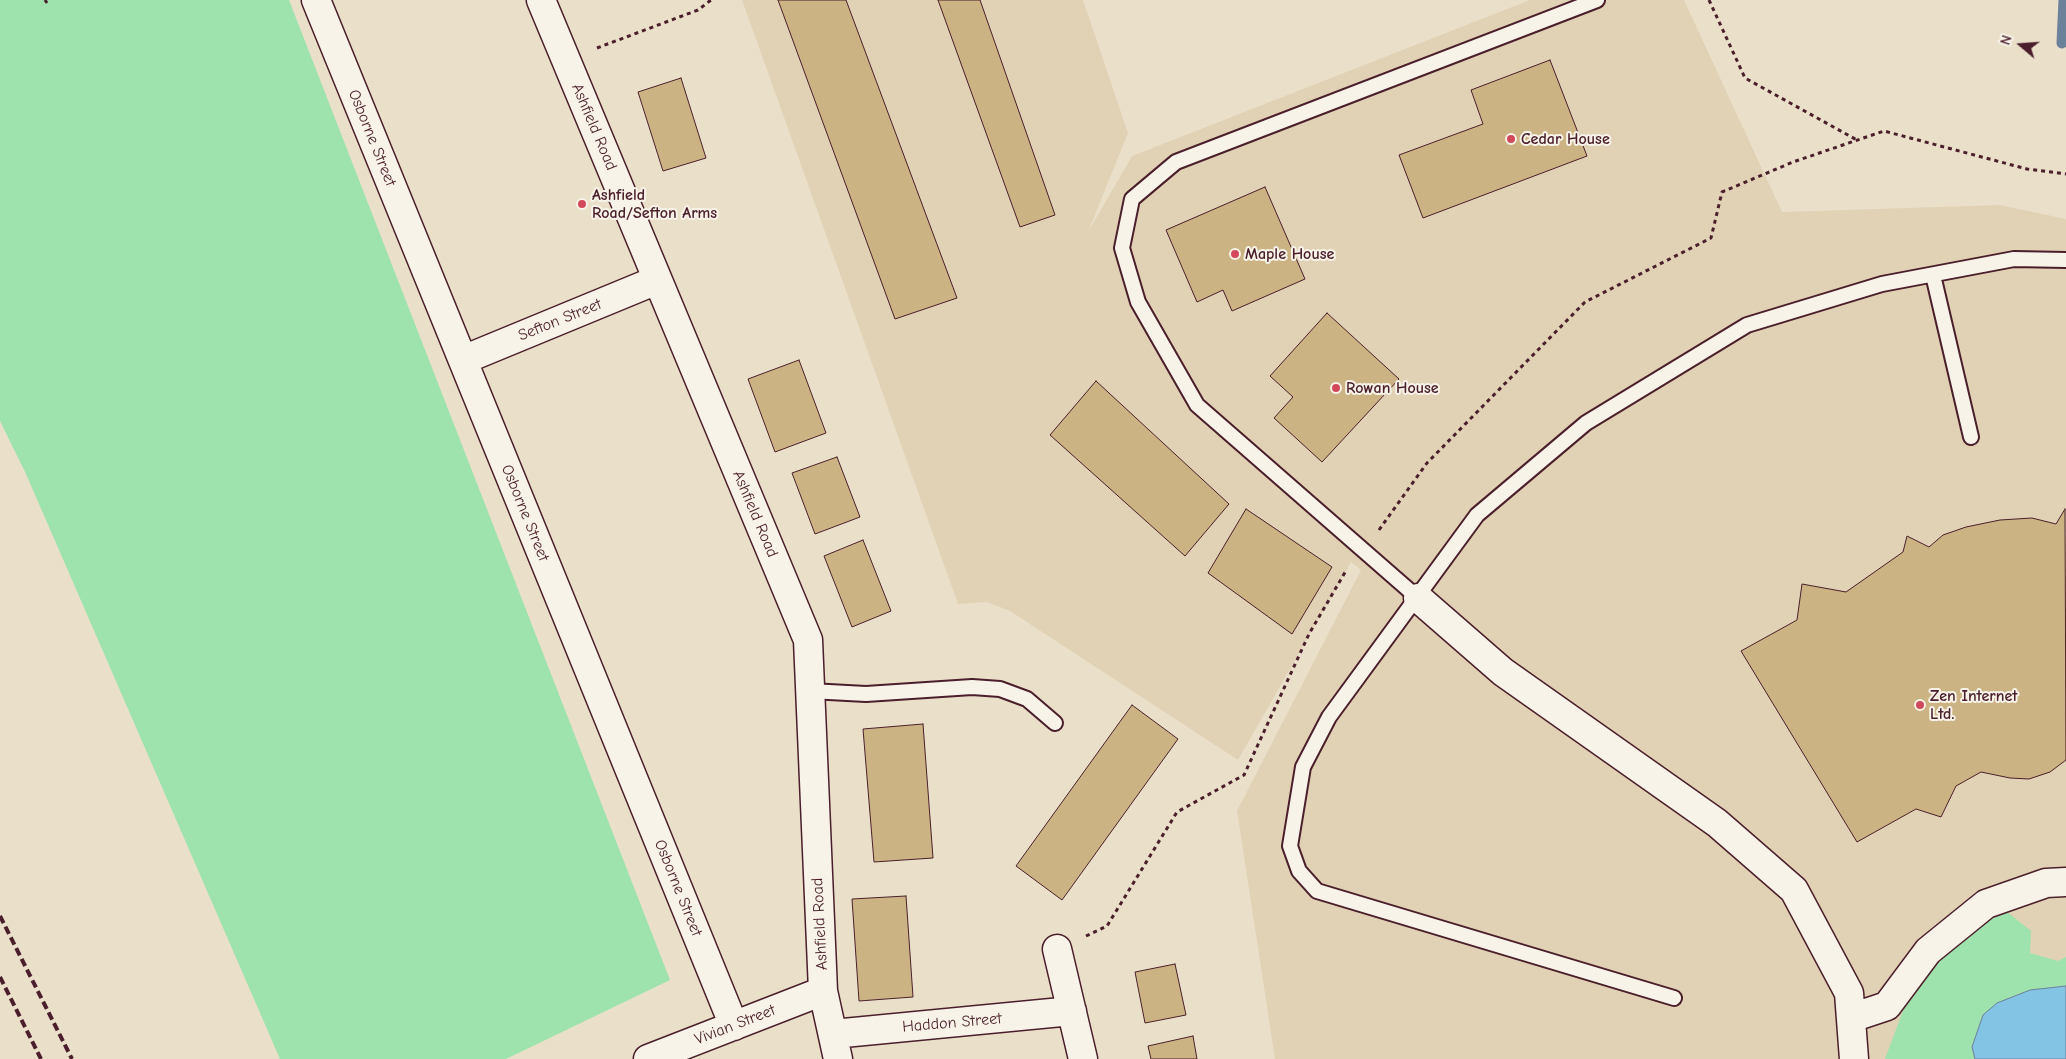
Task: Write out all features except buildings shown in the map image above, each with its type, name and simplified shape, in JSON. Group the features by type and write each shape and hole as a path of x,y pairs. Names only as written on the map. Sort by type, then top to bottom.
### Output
{"street":[{"name":"Osborne Street","path":"316,0 734,1026"},
{"name":"Ashfield Road","path":"541,0 808,640 823,991 835,1047"},
{"name":"Sefton Street","path":"463,360 657,280"},
{"path":"1418,598 1503,672 1717,823 1794,890 1849,993 1854,1059"},
{"path":"1851,1018 1887,1006 1928,951 1986,904 2046,883 2066,882"},
{"path":"1057,949 1083,1059"},
{"name":"Vivian Street","path":"648,1059 823,991"},
{"name":"Haddon Street","path":"835,1047 1072,1011"}],"lane":[{"path":"1418,598 1197,405 1138,302 1122,248 1132,199 1176,162 1597,0"},
{"path":"1674,998 1317,891 1299,871 1290,846 1303,767 1329,717 1477,515 1586,423 1747,325 1882,284 2014,259 2066,260"},
{"path":"1933,275 1971,437"},
{"path":"810,691 866,694 972,687 1000,690 1027,699 1055,722"}],"path":[{"path":"566,60 698,10 711,0"},
{"path":"1709,0 1745,78 1857,140"},
{"path":"1364,551 1427,463 1585,302 1711,238 1722,192 1792,162 1884,131 2026,169 2066,174"},
{"path":"1057,949 1107,926 1177,812 1244,775 1309,634 1350,564"}],"shaded area":[{"path":"742,0 1083,0 1128,133 1088,232 1132,156 1530,0 1684,0 1782,212 2000,205 2066,219 2066,1059 1275,1059 1237,811 1361,570 1351,562 1238,760 1010,611 987,602 958,604"}],"green space":[{"path":"0,0 289,0 670,980 506,1059 280,1059 26,474 0,421"},
{"path":"2006,911 2031,931 2030,953 2058,961 2066,957 2066,1059 1885,1059 1910,992 1955,946 1990,918"}],"water":[{"path":"2066,986 2066,1059 1975,1059 1972,1047 1983,1015 1997,1003 2030,990"}],"waterway":[{"path":"2062,43 2064,0"}],"railway":[{"path":"0,916 72,1059"},
{"path":"0,977 41,1059"}],"place":[{"name":"Cedar House","path":"1511,139"},
{"name":"Ashfield Road/Sefton Arms","path":"582,204"},
{"name":"Maple House","path":"1235,254"},
{"name":"Rowan House","path":"1336,388"},
{"name":"Zen Internet Ltd.","path":"1920,705"}]}
